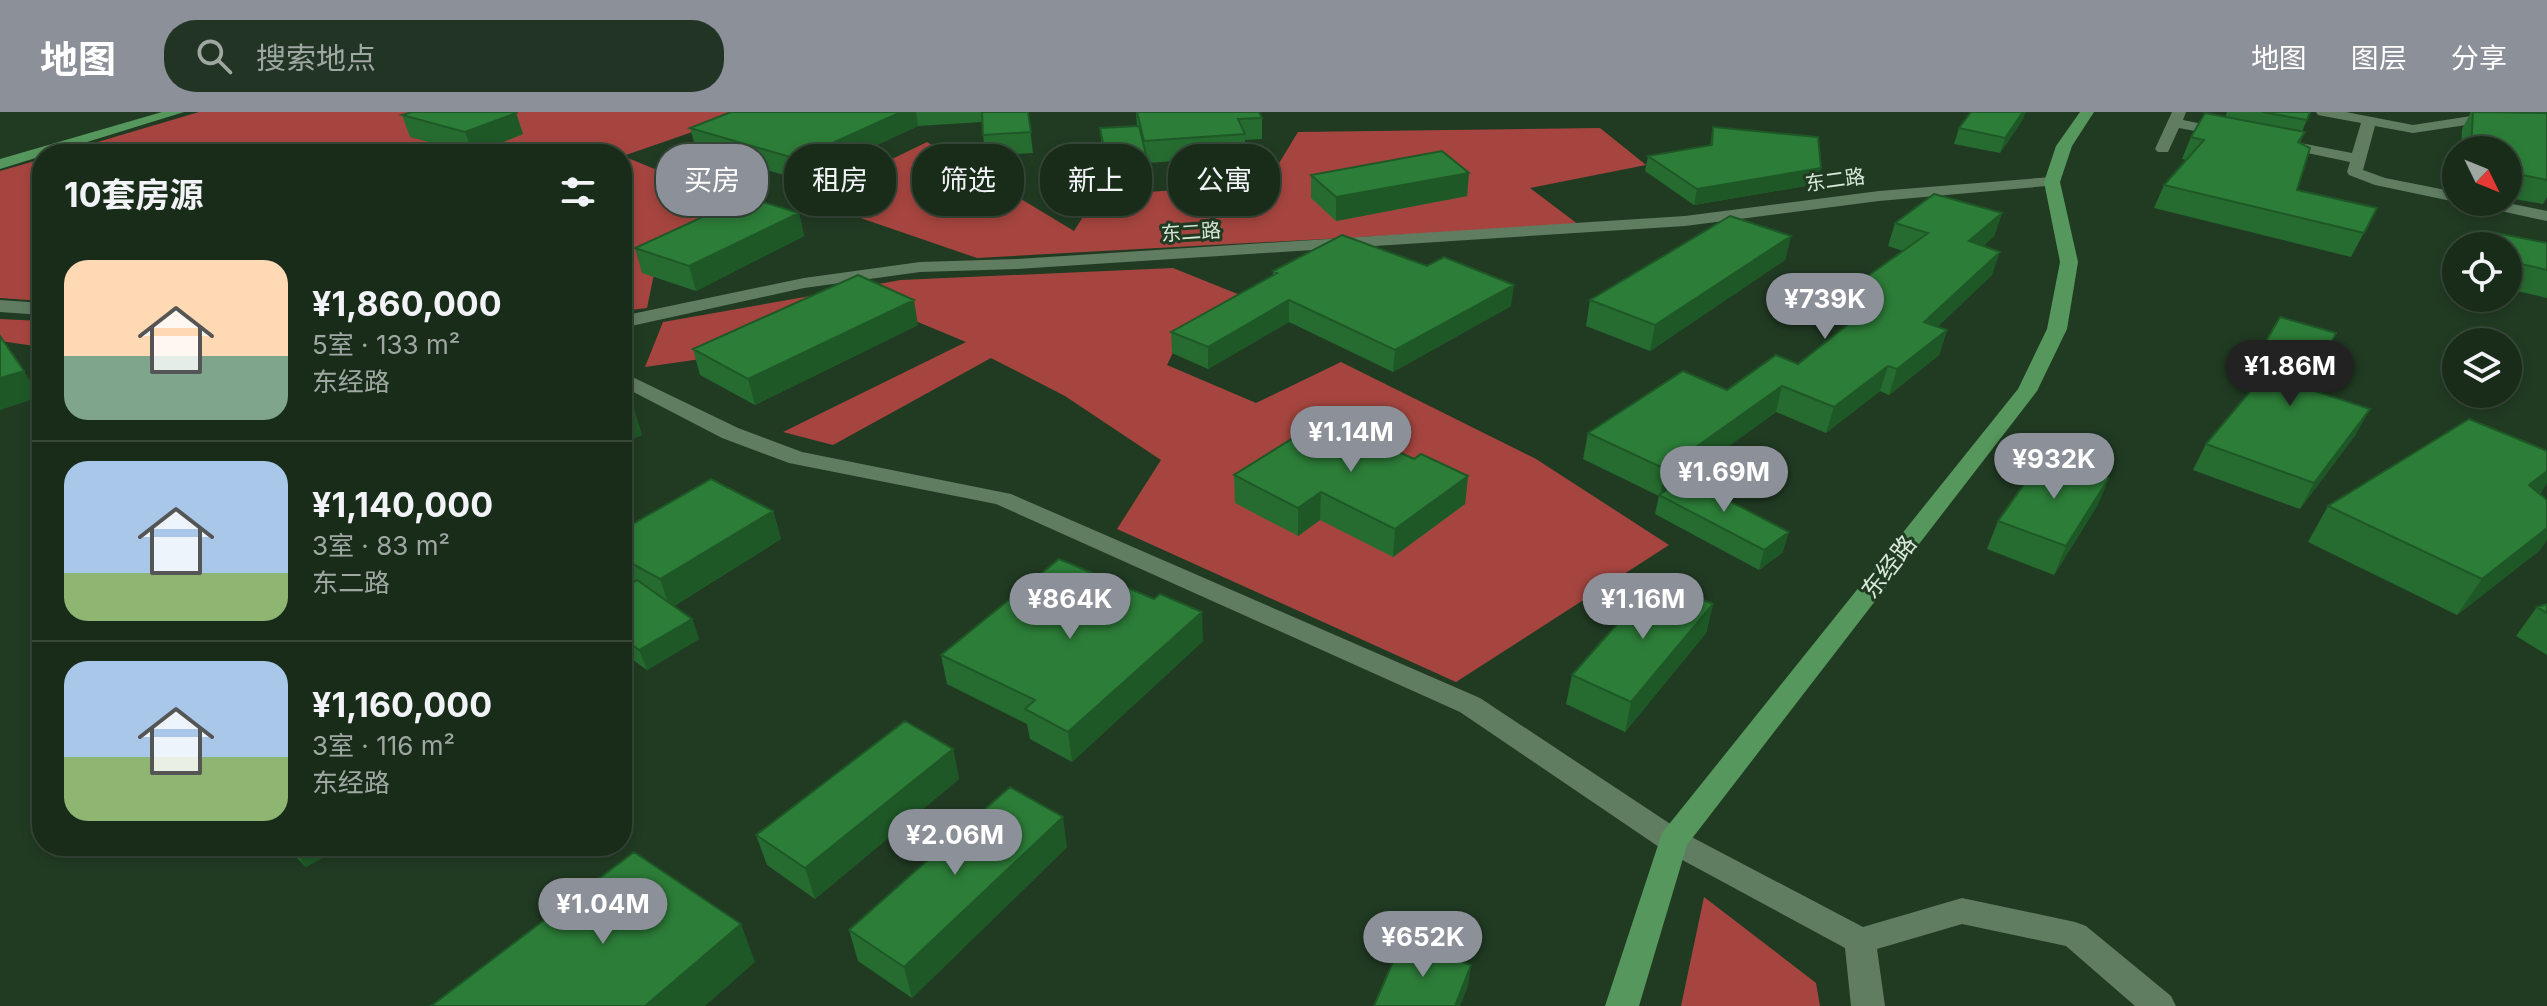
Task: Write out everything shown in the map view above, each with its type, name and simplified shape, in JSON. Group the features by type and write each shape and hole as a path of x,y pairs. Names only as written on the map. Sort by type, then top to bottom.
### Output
{"main road":[{"path":"68,144 177,112"},
{"path":"2052,182 2064,146 2087,112"},
{"path":"0,164 32,155"},
{"name":"东经路","path":"1622,1006 1673,841 2027,391 2057,329 2069,262 2052,182"}],"street":[{"path":"2323,112 2413,129 2526,112"},
{"path":"2163,149 2177,117 2236,135"},
{"path":"2369,120 2355,172 2381,182 2442,194"},
{"path":"2266,141 2359,159"},
{"name":"东二路","path":"632,320 804,283 920,267 1064,262 1685,221 1879,196 2052,182"},
{"path":"2522,211 2547,216"},
{"path":"0,306 32,308"},
{"path":"632,383 730,433 797,458 1003,499 1470,705 1673,841 1860,941 1962,911 2075,935 2159,1006"},
{"path":"1860,941 1868,1006"}],"shaded area":[{"path":"199,112 750,112 632,153 632,144 91,144"},
{"path":"1600,128 1646,165 1530,188 1579,225 977,258 855,216 896,216 896,157 912,149 912,216 1024,216 1024,201 1040,210 1040,216 1049,216 1074,231 1083,216 1152,216 1152,192 1168,191 1168,216 1280,216 1280,162 1298,132"},
{"path":"632,160 656,170 656,216 768,215 784,222 656,264 647,308 632,310"},
{"path":"32,162 32,300 0,298 0,171"},
{"path":"1173,268 1260,303 1177,344 1167,365 1256,403 1341,362 1536,459 1669,545 1456,682 1117,529 1161,460 1065,396 991,358 833,445 783,432 966,342 865,300 736,354 645,367 663,322 901,280"},
{"path":"0,319 32,321 32,346 0,341"},
{"path":"1704,897 1816,983 1820,1006 1681,1006"}],"building":[{"path":"412,112 516,113 465,132 402,115"},
{"path":"731,112 901,112 830,144 784,144 784,155 768,151 768,144 745,144 690,128"},
{"path":"982,112 1028,112 1031,132 983,135"},
{"path":"1137,112 1259,112 1262,118 1238,119 1245,134 1144,141"},
{"path":"1971,112 2023,112 2005,138 1959,128"},
{"path":"2262,112 2310,112 2307,120"},
{"path":"2473,112 2547,113 2547,180 2522,175 2522,136 2472,136"},
{"path":"2205,113 2305,132 2298,142 2310,148 2297,190 2377,208 2364,233 2164,185 2204,140 2191,137"},
{"path":"1139,126 1143,144 1103,144 1100,128"},
{"path":"1713,127 1818,137 1821,168 1697,189 1648,156 1712,145"},
{"path":"1442,151 1469,173 1336,197 1311,175"},
{"path":"1934,194 2002,213 1969,241 2000,252 1924,322 1947,330 1897,369 1888,366 1834,407 1782,386 1665,469 1588,433 1683,371 1727,390 1776,355 1798,364 1870,307 1840,296 1928,233 1895,223"},
{"path":"768,204 784,208 784,216 793,216 689,266 635,248 705,216 768,216"},
{"path":"1730,216 1791,236 1655,325 1590,300"},
{"path":"1342,235 1427,266 1444,257 1514,285 1395,350 1289,300 1208,347 1171,332 1277,273 1273,271"},
{"path":"2522,238 2547,243 2547,270 2522,264"},
{"path":"858,275 914,300 748,379 693,349"},
{"path":"2280,317 2336,333 2308,389 2370,409 2314,483 2206,444 2273,364 2256,359"},
{"path":"0,336 24,371 0,378"},
{"path":"1325,418 1414,459 1421,454 1468,476 1395,529 1321,492 1298,508 1234,475"},
{"path":"2469,419 2547,451 2547,471 2529,485 2547,500 2547,528 2482,579 2328,506"},
{"path":"2044,456 2109,478 2066,546 1998,521"},
{"path":"1685,478 1789,532 1764,550 1659,495"},
{"path":"711,479 773,511 660,579 632,564 632,524"},
{"path":"1059,559 1154,599 1160,594 1202,612 1068,732 1025,709 1035,700 941,655"},
{"path":"637,580 692,619 639,650 632,645 632,583"},
{"path":"1656,580 1713,604 1631,702 1572,675"},
{"path":"2547,604 2547,613 2537,607"},
{"path":"905,721 953,749 805,868 756,835"},
{"path":"1010,787 1063,817 904,967 849,930"},
{"path":"632,854 741,924 645,1006 431,1006 632,856"},
{"path":"1402,941 1471,965 1455,1006 1374,1006"}]}
